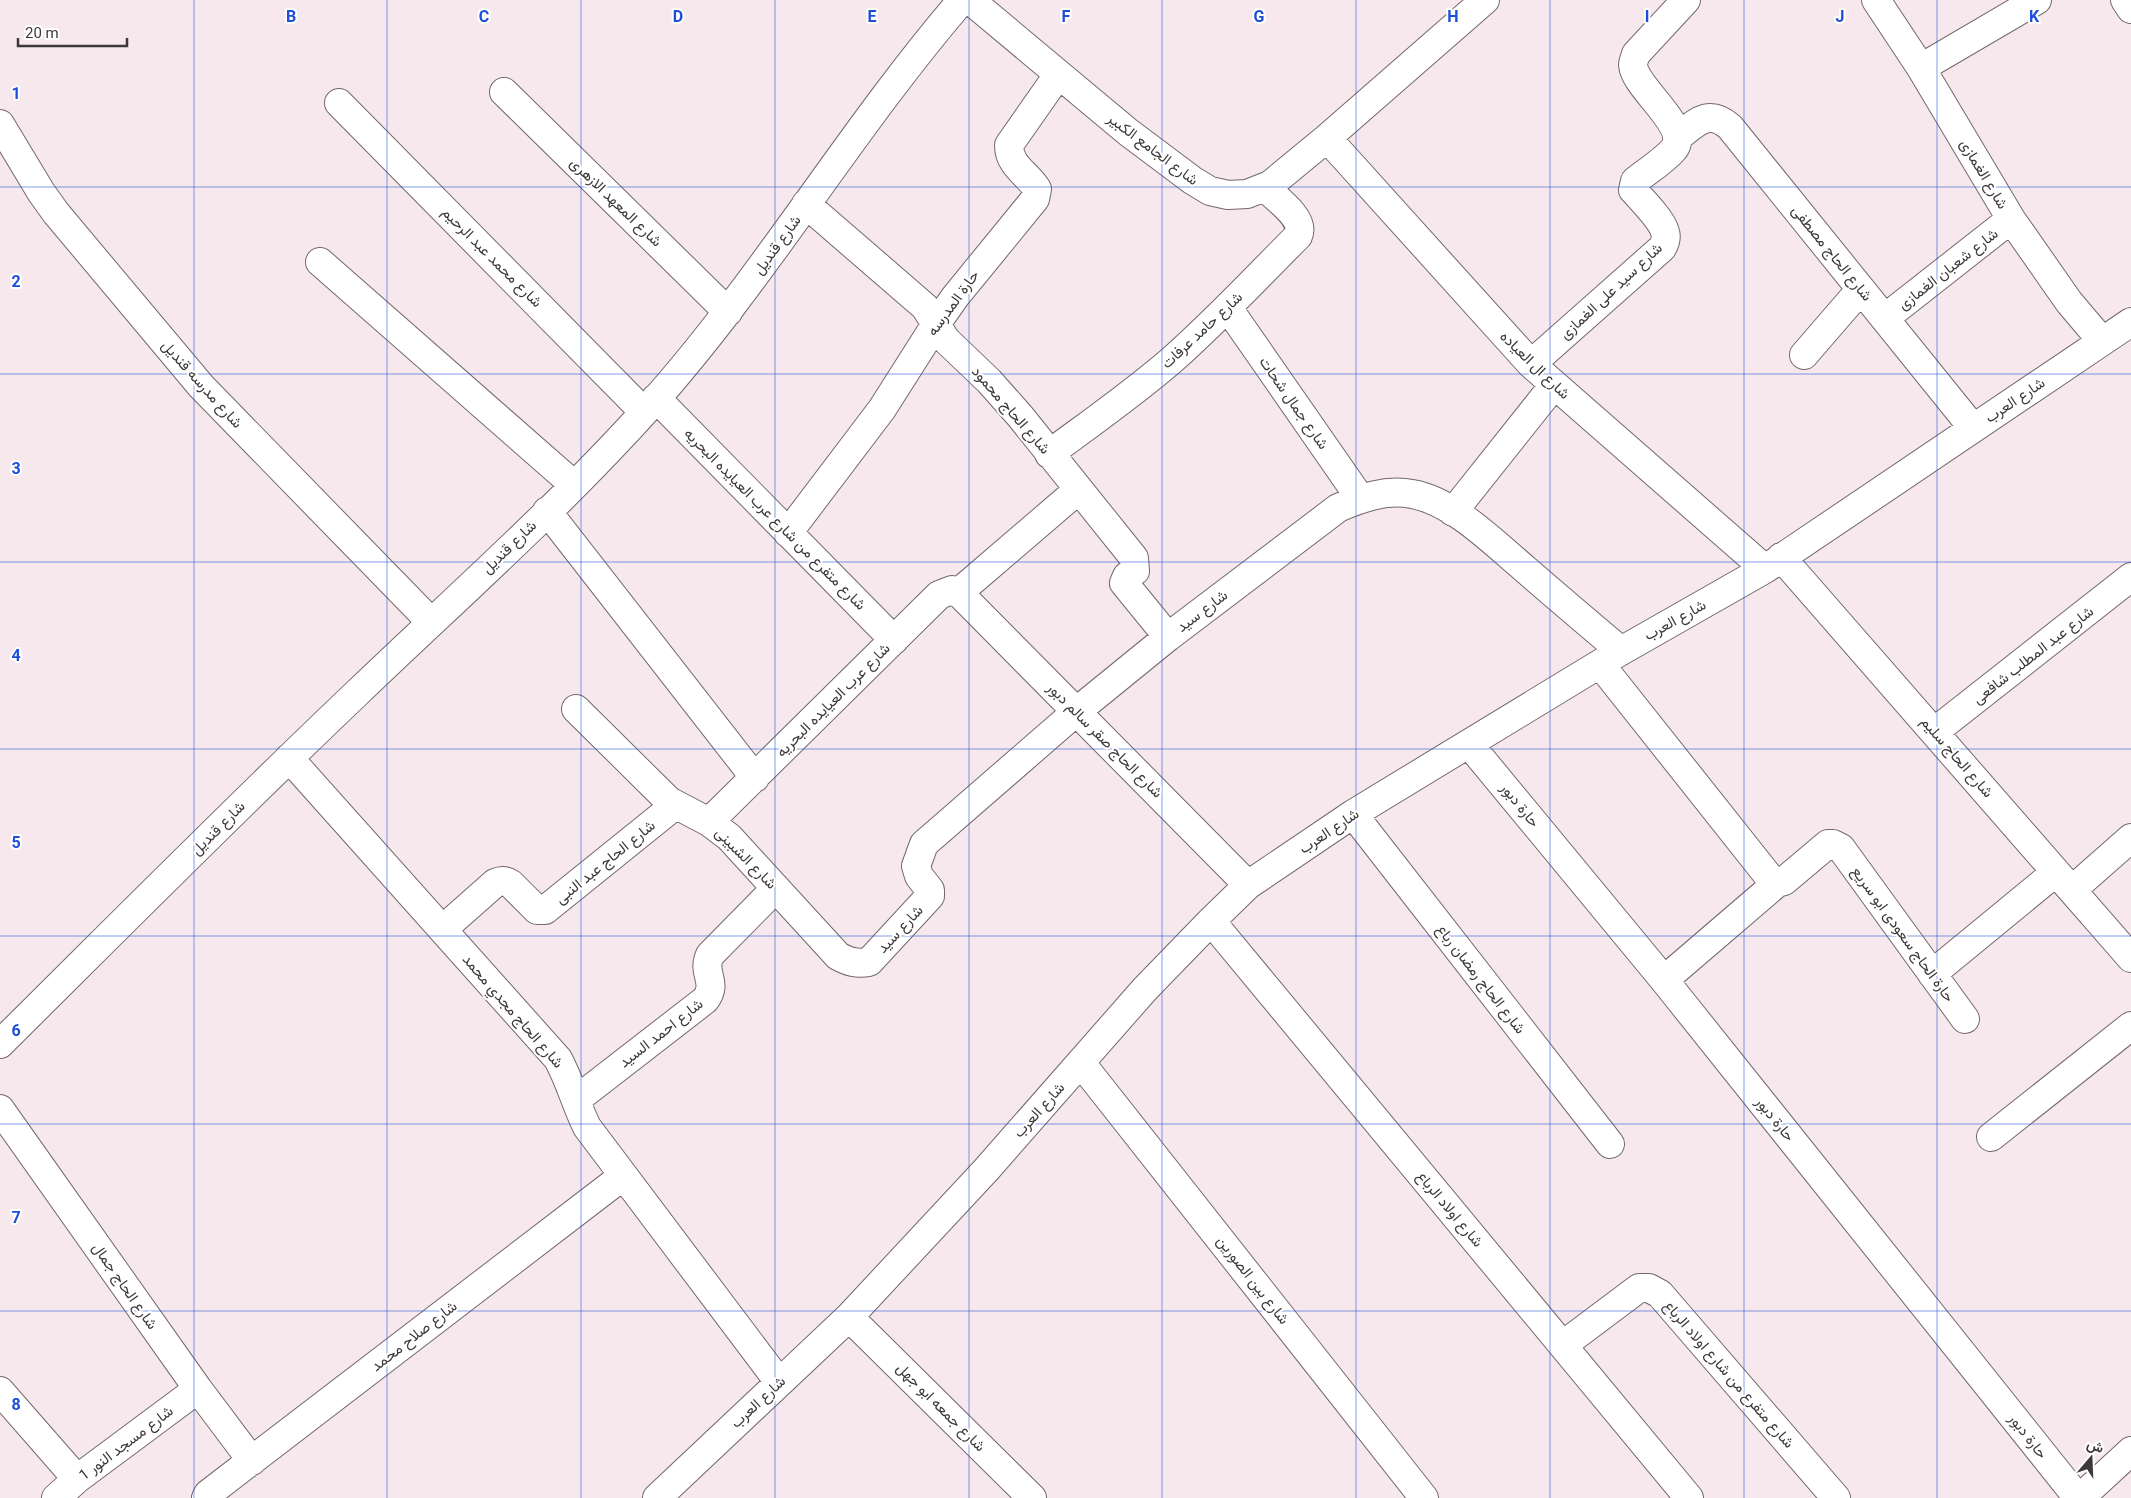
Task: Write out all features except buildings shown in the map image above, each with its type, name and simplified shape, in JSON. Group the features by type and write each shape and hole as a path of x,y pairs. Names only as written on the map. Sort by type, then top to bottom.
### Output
{"street":[{"name":"شارع قنديل","path":"0,1044 289,758 548,511 650,405 728,312 910,64 962,0"},
{"name":"شارع الجامع الكبير","path":"970,0 1128,132 1192,180 1210,190 1228,196 1248,194 1265,188 1327,138 1470,5"},
{"path":"1678,137 1674,126 1637,76 1633,65 1636,54 1686,0"},
{"name":"شارع الغمازى","path":"1876,0 1921,68 2011,219 2069,302 2102,341"},
{"path":"1921,68 2037,0"},
{"path":"2125,0 2131,9"},
{"name":"حارة المدرسه","path":"788,533 882,409 954,297 1035,199 1037,189 1013,162 1009,154 1009,145 1012,137 1058,75"},
{"name":"شارع المعهد الازهرى","path":"504,92 728,312"},
{"name":"شارع محمد عبد الرحيم","path":"339,102 650,405"},
{"name":"شارع الحاج مصطفى","path":"1678,137 1700,120 1711,117 1722,120 1730,127 1973,428"},
{"name":"شارع مدرسه قنديل","path":"0,124 41,192 56,213 201,386 431,622"},
{"name":"شارع سيد على الغمازى","path":"1531,364 1662,248 1666,240 1665,232 1634,190 1633,185 1635,181 1675,147 1678,137"},
{"name":"شارع ال العياده","path":"1327,138 1531,364 1554,385 1773,563"},
{"name":"شارع حامد عرفات","path":"1048,454 1136,390 1172,360 1228,308 1298,236 1301,230 1298,220 1265,188"},
{"name":"شارع الحاج محمود","path":"806,204 919,301 931,314 946,340 989,381 1020,416 1048,454 1134,558 1135,571 1126,576 1124,583 1168,637"},
{"name":"شارع شعبان الغمازى","path":"1885,318 2011,219"},
{"path":"320,262 574,485"},
{"path":"1804,355 1861,289"},
{"name":"شارع جمال شحات","path":"1228,308 1360,498"},
{"name":"شارع العرب","path":"657,1498 849,1317 1081,1063 1145,989 1248,886 1353,814 1611,657 1773,563 2131,322"},
{"path":"1454,512 1554,385"},
{"name":"شارع متفرع من شارع عرب العيايده البحريه","path":"650,405 788,533 894,640"},
{"path":"960,594 1078,490"},
{"name":"شارع سيد","path":"869,962 930,896 930,890 919,876 916,866 924,844 1077,712 1168,637 1338,508 1360,498 1389,493 1412,494 1434,500 1454,512 1472,525 1611,657"},
{"path":"548,511 755,778"},
{"name":"شارع الحاج سليم","path":"1773,563 1934,732 2131,958"},
{"name":"شارع عبد المطلب شافعى","path":"1934,732 2131,577"},
{"name":"شارع عرب العيايده البحريه","path":"709,822 939,596 952,590 960,594"},
{"name":"شارع الحاج صقر سالم دبور","path":"960,594 1248,886"},
{"path":"1611,657 1770,879 1777,883 1664,980"},
{"name":"شارع الشبينى","path":"576,709 674,806 709,822 729,837 838,956 848,962 858,964 869,962"},
{"name":"حارة دبور","path":"1469,744 1664,980 2079,1498"},
{"name":"شارع الحاج مجدي محمد","path":"289,758 558,1059 569,1078 587,1127 779,1382"},
{"name":"شارع الحاج عبد النبى","path":"442,929 495,882 500,880 511,884 537,910 545,910 674,806"},
{"name":"شارع الحاج رمضان رباع","path":"1353,814 1610,1144"},
{"path":"1932,974 2064,881 2131,838"},
{"name":"حارة الحاج سعودى ابو سريع","path":"1777,883 1784,881 1828,844 1838,845 1965,1019"},
{"name":"شارع احمد السيد","path":"576,1100 705,1000 712,983 706,968 710,955 776,888"},
{"name":"شارع اولاد الرباع","path":"1211,921 1689,1498"},
{"path":"1991,1137 2127,1036"},
{"name":"شارع بين الصورين","path":"1081,1063 1424,1498"},
{"name":"شارع الحاج جمال","path":"0,1109 198,1389 252,1461"},
{"name":"شارع صلاح محمد","path":"206,1498 208,1494 624,1176"},
{"name":"شارع متفرع من شارع اولاد الرباع","path":"1562,1345 1639,1288 1649,1288 1660,1294 1836,1498"},
{"name":"شارع جمعه ابو جهل","path":"849,1317 1032,1498"},
{"name":"شارع مسجد النور 1","path":"56,1498 77,1479 198,1389"},
{"path":"0,1391 77,1479"},
{"path":"2079,1498 2131,1451"}]}
